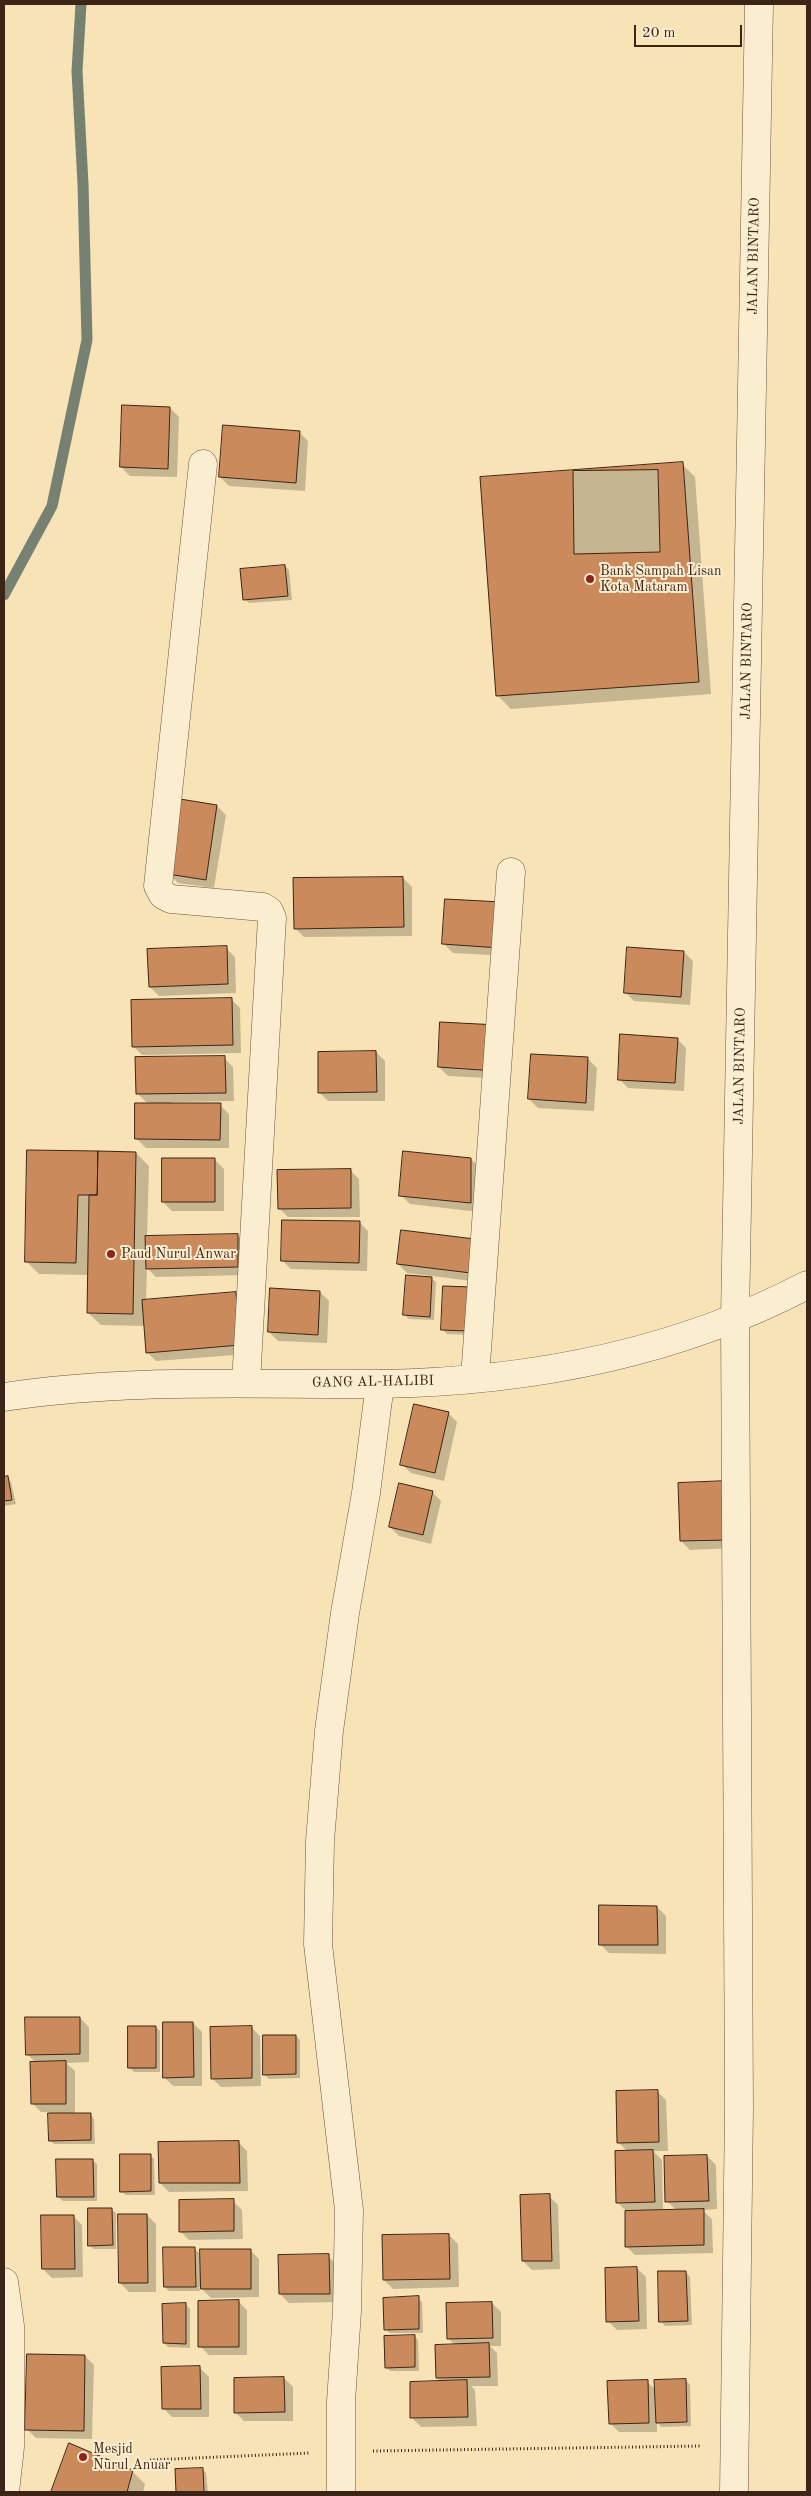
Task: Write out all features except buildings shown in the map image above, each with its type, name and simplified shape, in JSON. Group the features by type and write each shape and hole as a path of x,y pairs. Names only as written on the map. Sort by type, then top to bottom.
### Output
{"street":[{"name":"JALAN BINTARO","path":"734,2492 738,2090 735,1318 759,4"},
{"path":"203,464 158,886 163,895 171,899 263,907 269,910 272,918 246,1383"},
{"path":"475,1378 511,872"},
{"name":"GANG AL-HALIBI","path":"4,1396 122,1385 246,1383 380,1384 475,1378 562,1367 624,1354 684,1338 771,1304 807,1286"},
{"path":"341,2492 341,2402 347,2311 349,2210 318,1944 320,1841 328,1731 345,1613 366,1493 380,1384"},
{"path":"4,2282 10,2326 10,2447 4,2492"}],"path":[{"path":"150,2460 340,2452 735,2445"}],"waterway":[{"path":"4,595 52,506 87,340 83,184 77,71 81,4"}],"place":[{"name":"Bank Sampah Lisan Kota Mataram","path":"590,579"},
{"name":"Paud Nurul Anwar","path":"111,1254"},
{"name":"Mesjid Nurul Anuar","path":"83,2457"}]}
